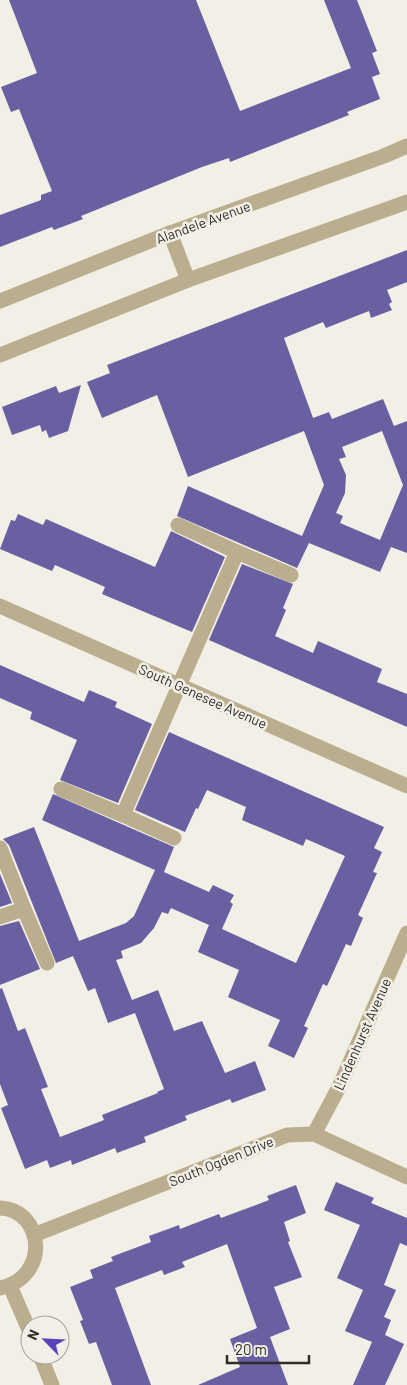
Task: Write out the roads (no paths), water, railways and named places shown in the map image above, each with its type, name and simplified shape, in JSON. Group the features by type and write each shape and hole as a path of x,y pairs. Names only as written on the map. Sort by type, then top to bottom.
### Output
{"street":[{"name":"Alandele Avenue","path":"0,301 170,234 407,146"},
{"path":"0,355 188,280 407,202"},
{"path":"170,234 188,280"},
{"path":"178,525 291,575"},
{"path":"122,815 237,552"},
{"name":"South Genesee Avenue","path":"0,606 407,786"},
{"path":"60,789 174,838"},
{"path":"0,848 47,963"},
{"path":"0,918 24,909"},
{"name":"Lindenhurst Avenue","path":"314,1134 339,1087 407,933"},
{"name":"South Ogden Drive","path":"34,1236 287,1135 314,1134 407,1177"},
{"path":"0,1208 16,1213 26,1220 37,1243 36,1256 31,1268 22,1279 5,1287 21,1315"},
{"path":"44,1365 52,1385"}]}
